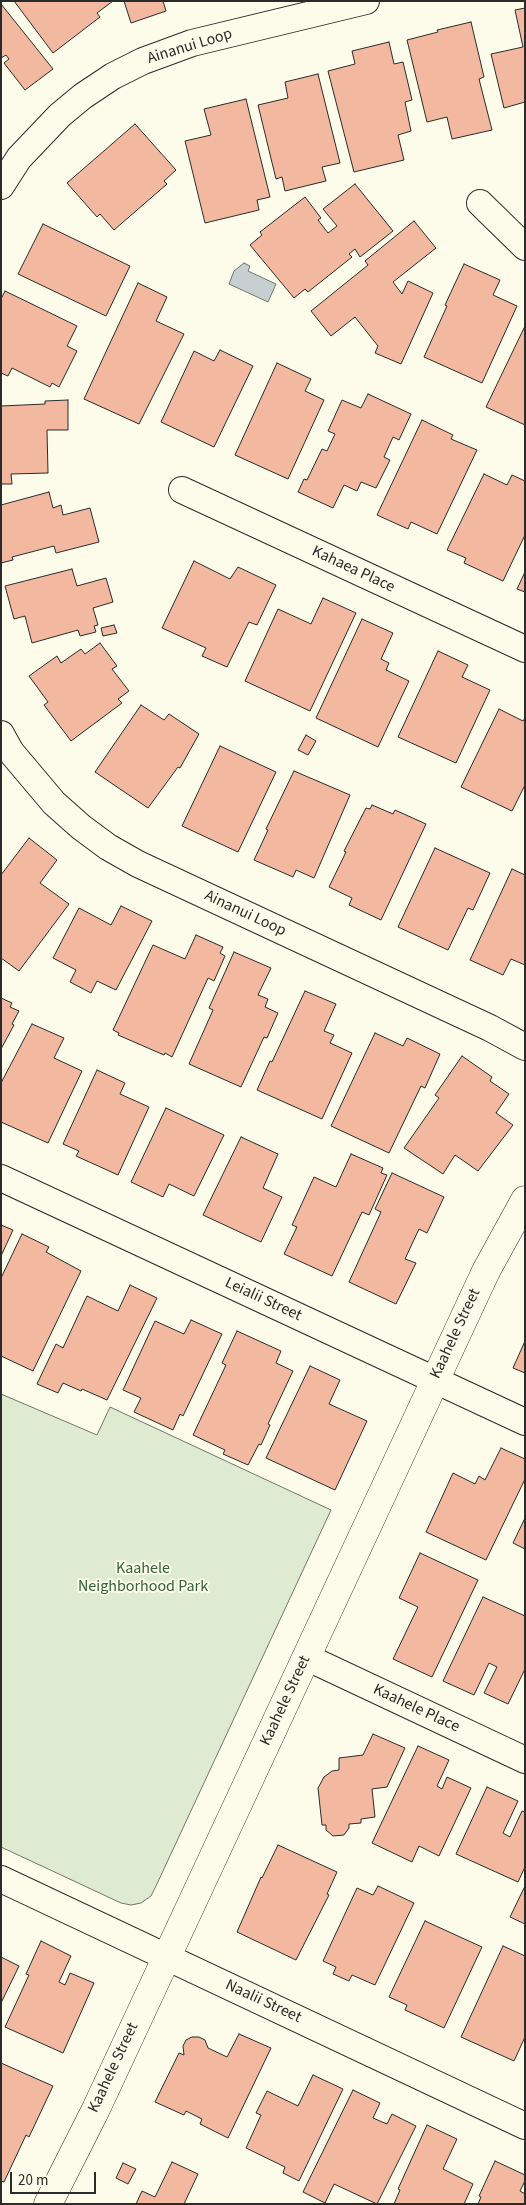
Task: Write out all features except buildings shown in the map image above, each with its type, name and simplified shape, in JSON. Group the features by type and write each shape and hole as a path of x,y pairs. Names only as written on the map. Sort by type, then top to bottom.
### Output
{"street":[{"name":"Ainanui Loop","path":"1,186 19,158 54,120 83,96 113,76 152,57 192,42 366,1"},
{"path":"480,203 525,247"},
{"name":"Kahaea Place","path":"182,490 525,649"},
{"name":"Ainanui Loop","path":"1,734 11,752 54,803 81,827 108,847 138,864 481,1024 525,1047"},
{"name":"Leialii Street","path":"1,1178 525,1422"},
{"name":"Kaahele Street","path":"48,2204 96,2109 434,1380 486,1271 525,1200"},
{"name":"Kaahele Place","path":"306,1657 525,1760"},
{"name":"Naalii Street","path":"1,1879 525,2126"}],"green space":[{"name":"Kaahele Neighborhood Park","path":"1,1394 97,1435 110,1407 331,1510 156,1886 151,1896 141,1903 131,1905 121,1903 1,1847"}],"shaded area":[{"path":"244,263 250,266 248,271 276,284 268,302 229,284 234,271"}]}
